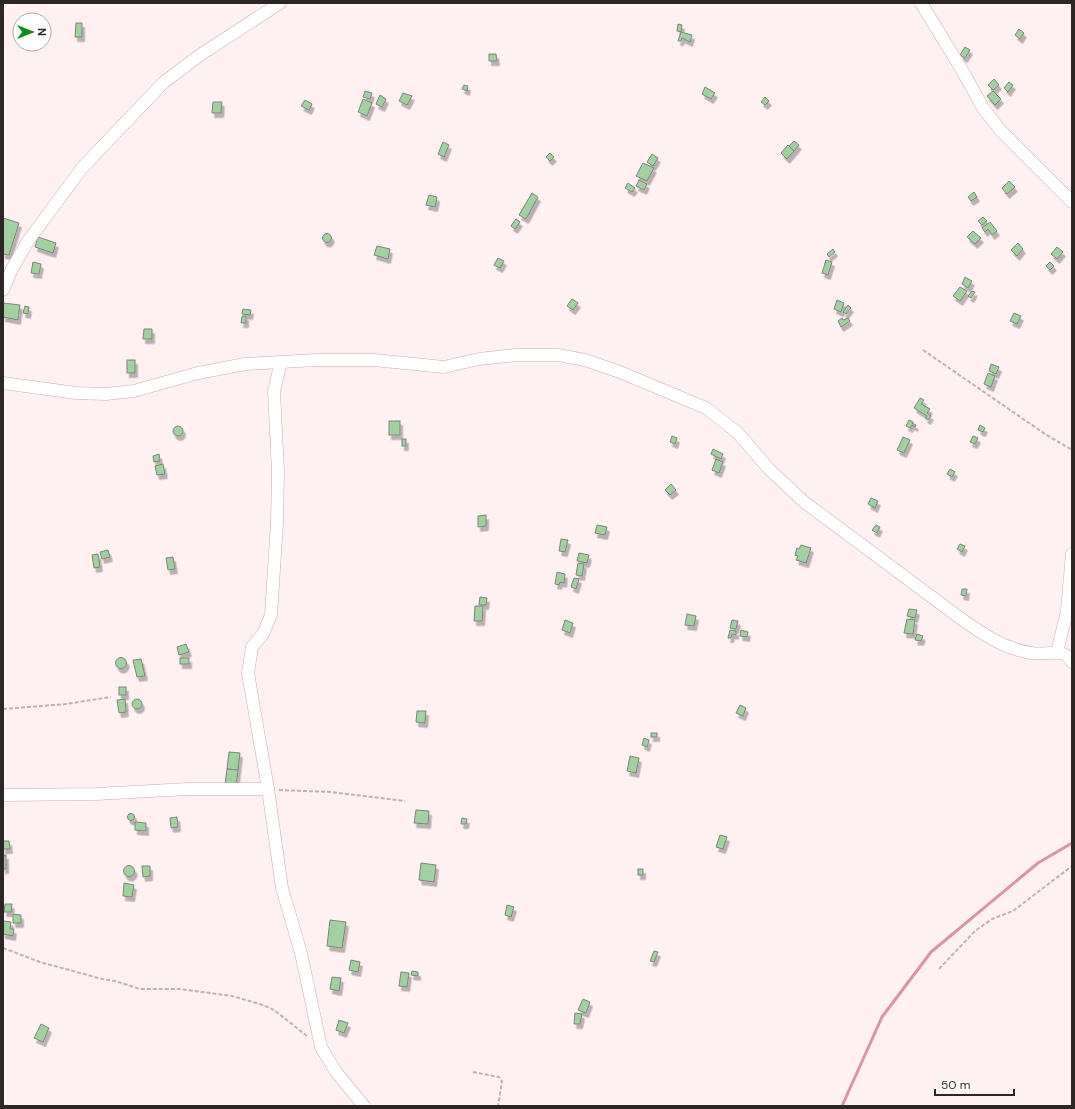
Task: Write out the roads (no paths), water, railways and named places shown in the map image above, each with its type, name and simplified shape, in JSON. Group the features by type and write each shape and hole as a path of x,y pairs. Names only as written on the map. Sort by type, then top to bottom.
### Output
{"street":[{"path":"3,290 12,269 28,241 82,168 163,84 200,55 280,3"},
{"path":"921,3 962,70 983,108 1001,130 1072,202"},
{"path":"3,383 76,393 106,394 134,391 219,368 244,364 374,360 444,367 478,359 516,355 558,355 585,360 620,372 706,408 738,433 769,469 803,501 984,635 1033,654 1057,652 1064,654 1072,662"},
{"path":"281,362 274,391 278,472 277,523 271,615 263,634 252,647 248,673 268,789 282,888 301,953 321,1047 336,1072 364,1106"},
{"path":"1057,652 1067,611 1072,554"},
{"path":"3,795 103,794 188,789 268,789"}],"waterway":[{"path":"842,1106 882,1017 931,952 1038,863 1072,843"}]}
